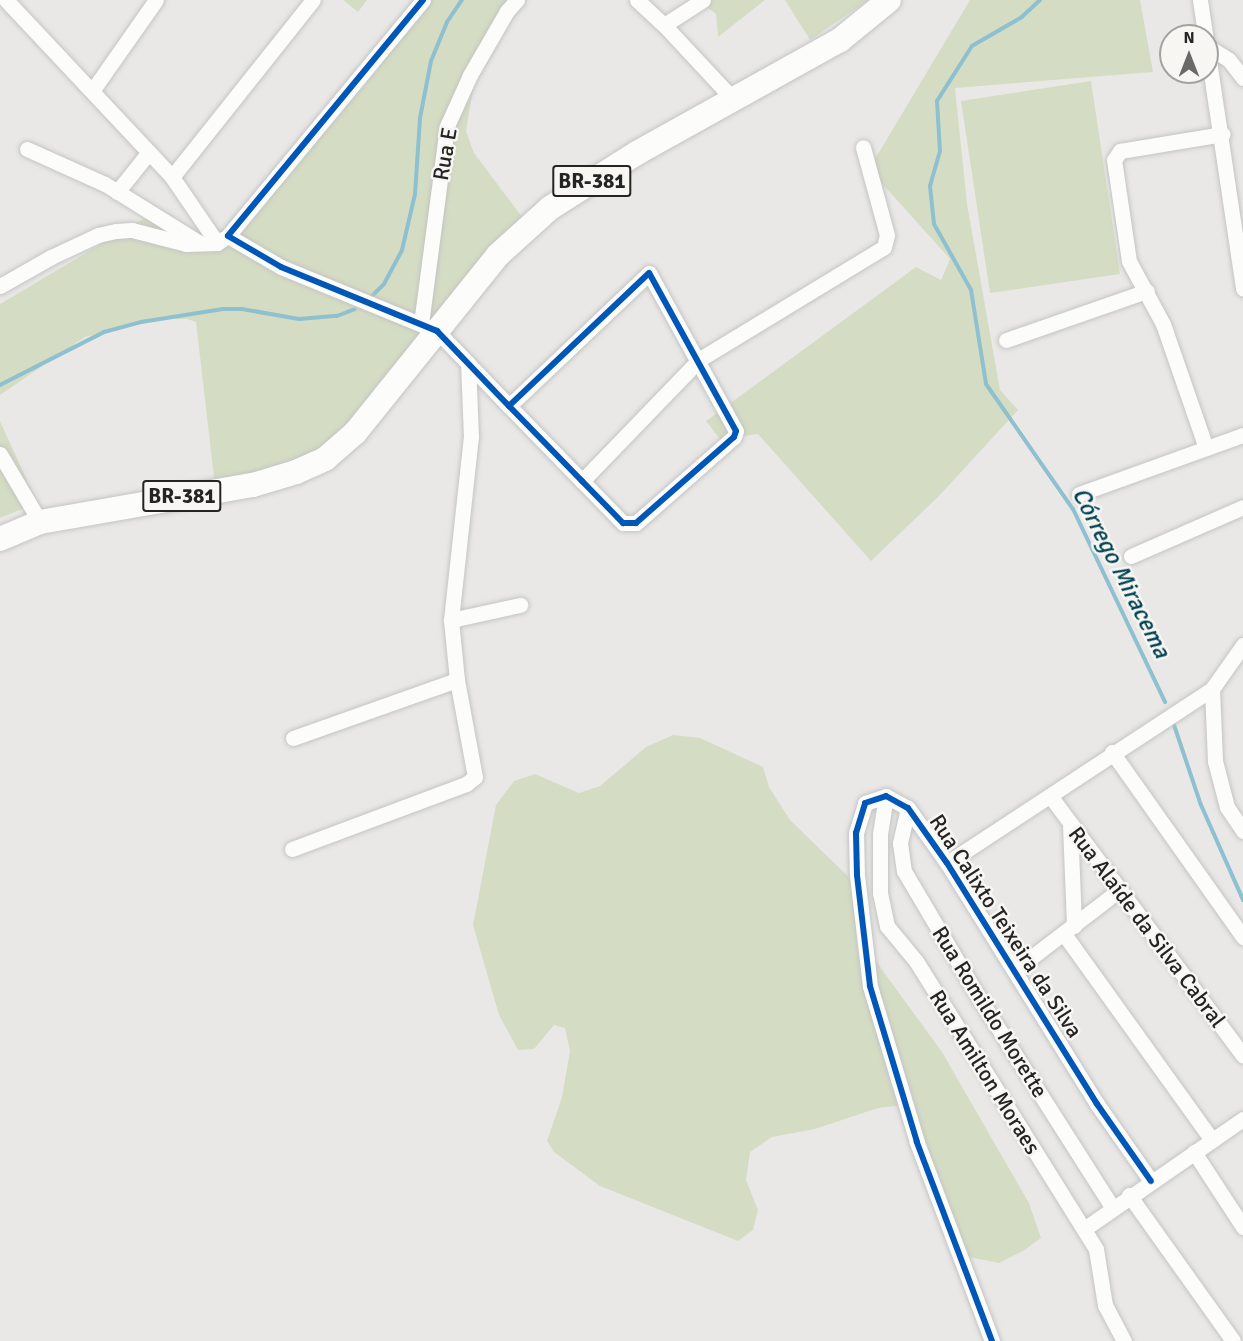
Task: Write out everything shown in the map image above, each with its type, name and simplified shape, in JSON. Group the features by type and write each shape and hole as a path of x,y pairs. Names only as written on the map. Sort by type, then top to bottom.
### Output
{"main road":[{"name":"BR-381","path":"0,539 40,522 253,485 296,472 325,459 355,434 429,327 498,255 550,208 637,153 840,40 889,0"}],"street":[{"path":"6,0 172,177 222,239 281,267 429,327 468,363 509,406 582,482 623,523 636,523 734,437 735,424 650,273 509,406"},
{"path":"92,91 156,0"},
{"path":"172,177 313,0"},
{"path":"0,286 51,257 98,235 116,231 132,230 186,244 200,244 222,239 423,0"},
{"name":"Rua E","path":"429,327 447,126 470,75 517,0"},
{"path":"638,0 664,24 733,99"},
{"path":"664,24 704,0"},
{"path":"1200,0 1205,24"},
{"path":"1219,54 1229,60 1243,78"},
{"path":"1215,84 1223,134 1236,265 1243,289"},
{"path":"1206,448 1163,324 1130,261 1115,156 1120,151 1223,134"},
{"path":"582,482 700,359 884,247 887,235 863,147"},
{"path":"27,149 117,192 200,244"},
{"path":"117,192 149,152"},
{"path":"1006,340 1147,291"},
{"path":"292,849 466,784 475,777 457,680 451,620 471,437 468,363"},
{"path":"1079,494 1243,435"},
{"path":"0,454 40,522"},
{"path":"1131,556 1243,507"},
{"path":"451,620 520,605"},
{"path":"947,863 1051,797 1112,752 1212,688 1243,645"},
{"path":"293,738 457,680"},
{"path":"1212,688 1215,760 1227,807 1243,831"},
{"path":"1112,752 1243,937"},
{"path":"886,796 865,803 856,833 863,947 870,986 917,1142 992,1341"},
{"name":"Rua Calixto Teixeira da Silva","path":"886,796 908,808 947,863 1097,1104 1151,1181"},
{"name":"Rua Amilton Moraes","path":"886,796 879,834 880,893 887,926 916,961 1100,1257 1105,1305 1124,1341"},
{"name":"Rua Alaíde da Silva Cabral","path":"1051,797 1118,891 1243,1056"},
{"name":"Rua Romildo Morette","path":"908,808 900,843 904,871 979,998 1112,1207"},
{"path":"1070,825 1069,930 1212,1140"},
{"path":"1015,970 1118,891"},
{"path":"1084,1229 1129,1195 1243,1119"},
{"path":"1194,1152 1243,1227"},
{"path":"1129,1195 1233,1341"}],"green space":[{"path":"343,0 367,0 358,12"},
{"path":"430,0 515,0 475,77 466,131 474,153 525,221 375,403 312,462 215,486 196,322 187,319 158,319 85,337 0,395 0,304 155,212 228,246 378,69 388,48"},
{"path":"698,0 765,0 718,37 716,14"},
{"path":"785,0 868,0 810,40"},
{"path":"970,0 1140,0 1153,72 955,88 967,204 1000,390 1018,410 939,496 871,561 758,434 720,439 706,421 916,267 941,280 950,259 869,169"},
{"path":"1091,81 1120,274 990,293 961,101"},
{"path":"0,421 37,503 0,518"},
{"path":"673,735 700,738 763,767 769,787 790,820 856,884 857,911 875,960 942,1052 1029,1203 1041,1238 1023,1251 999,1263 969,1257 950,1231 904,1105 878,1108 815,1129 772,1137 750,1152 746,1180 758,1210 753,1230 738,1241 600,1186 554,1152 547,1141 562,1097 570,1051 565,1028 554,1025 534,1049 518,1050 499,1015 473,925 496,805 514,781 535,774 579,793 600,786 646,747"}],"waterway":[{"path":"370,298 384,284 402,250 415,194 420,118 431,61 447,22 462,0"},
{"name":"Córrego Miracema","path":"1040,0 1022,17 972,46 937,101 940,151 930,186 934,224 971,290 986,384 1073,509 1165,702"},
{"path":"0,385 104,332 141,322 223,309 242,309 299,319 337,316 355,309"},
{"name":"Córrego Miracema","path":"1174,725 1201,805 1243,900"}],"cycle path":[{"path":"423,0 228,236 281,267 437,331 509,406 623,523 636,523 734,437 736,431 649,273 509,406"},
{"path":"992,1341 917,1142 870,986 857,875 856,833 865,803 886,796 908,808 947,863 1097,1104 1151,1181"}]}
